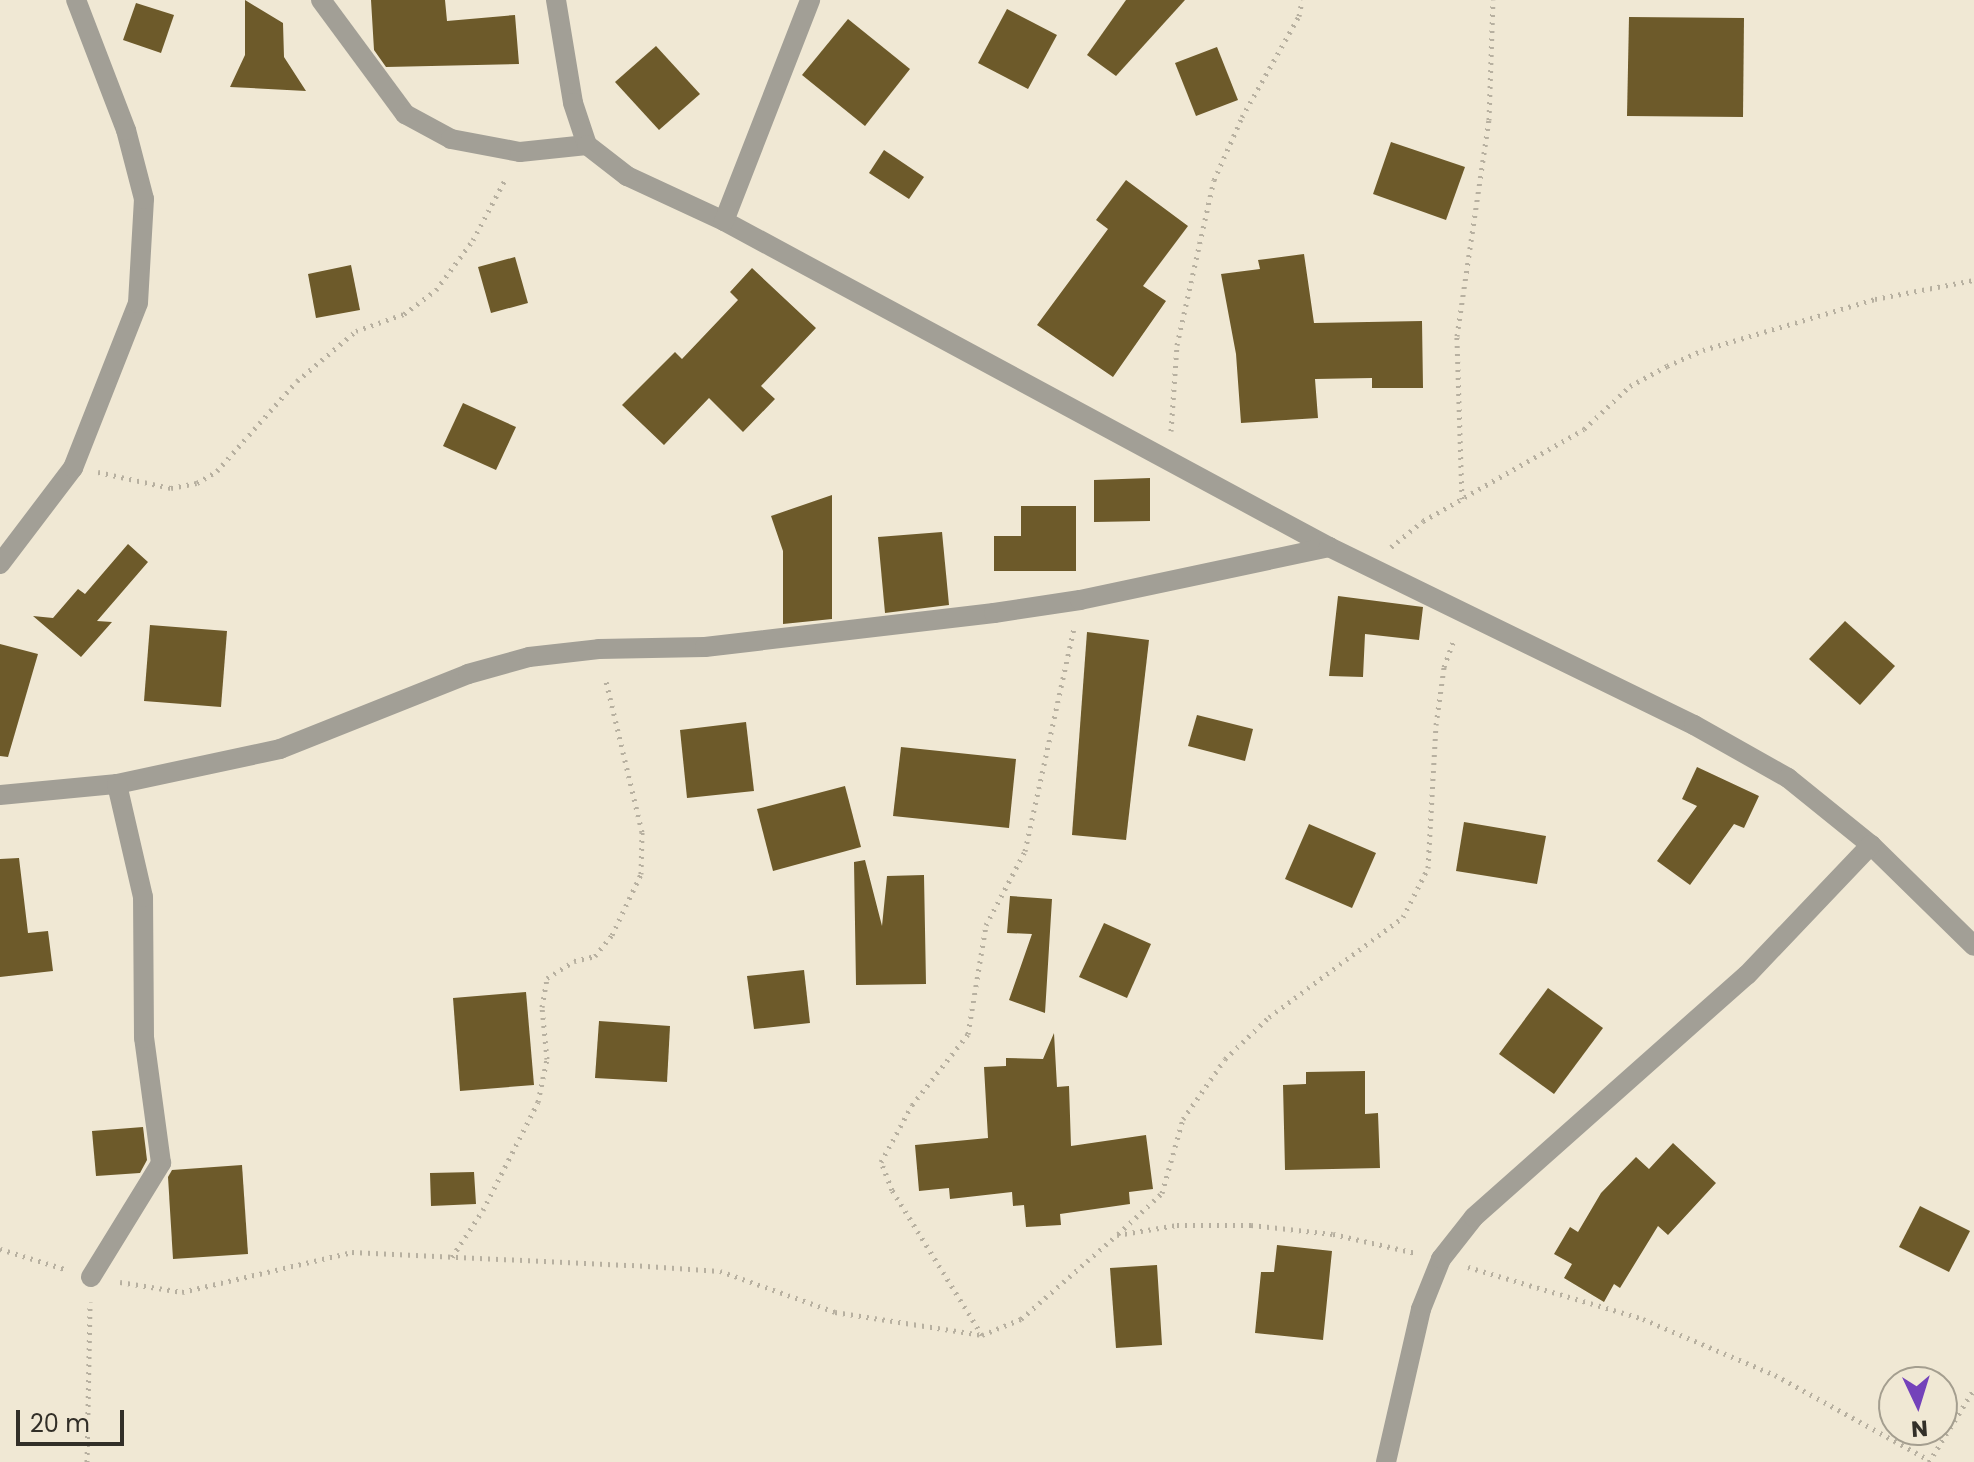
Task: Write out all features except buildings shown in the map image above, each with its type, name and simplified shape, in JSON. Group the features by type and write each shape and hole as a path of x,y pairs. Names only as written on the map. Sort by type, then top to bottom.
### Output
{"street":[{"path":"0,564 73,468 138,303 145,242 144,199 126,130 76,0"},
{"path":"321,0 405,114 451,139 520,152 587,145"},
{"path":"556,0 573,103 587,145 627,176 724,221 1038,387 1169,464 1329,547 1463,611 1788,778 1871,845 1974,946"},
{"path":"724,221 810,0"},
{"path":"0,795 117,784 280,749 468,674 529,657 599,649 705,647 1080,600 1329,547"},
{"path":"91,1277 161,1163 144,1038 143,897 117,784"},
{"path":"1386,1462 1421,1309 1441,1259 1474,1217 1747,975 1871,845"}],"path":[{"path":"1169,464 1177,345 1214,180 1242,117 1299,16 1302,0"},
{"path":"1462,499 1457,336 1489,120 1493,0"},
{"path":"73,468 171,488 197,483 217,471 297,381 356,331 404,314 436,290 473,240 520,152"},
{"path":"1369,565 1423,521 1584,429 1630,386 1703,350 1875,299 1974,280"},
{"path":"982,1335 892,1190 881,1162 912,1105 968,1034 986,925 1025,851 1080,600"},
{"path":"0,1249 91,1277 182,1292 352,1252 720,1271 835,1312 982,1335 1021,1319 1162,1193 1183,1119 1225,1059 1269,1017 1403,917 1428,868 1444,667 1463,611"},
{"path":"451,1258 483,1210 538,1102 547,1059 542,1007 547,978 574,961 595,956 612,935 641,874 642,832 599,649"},
{"path":"1117,1235 1177,1225 1251,1225 1333,1234 1441,1259 1643,1319 1775,1375 1929,1461 1974,1389"},
{"path":"87,1462 91,1277"}]}
